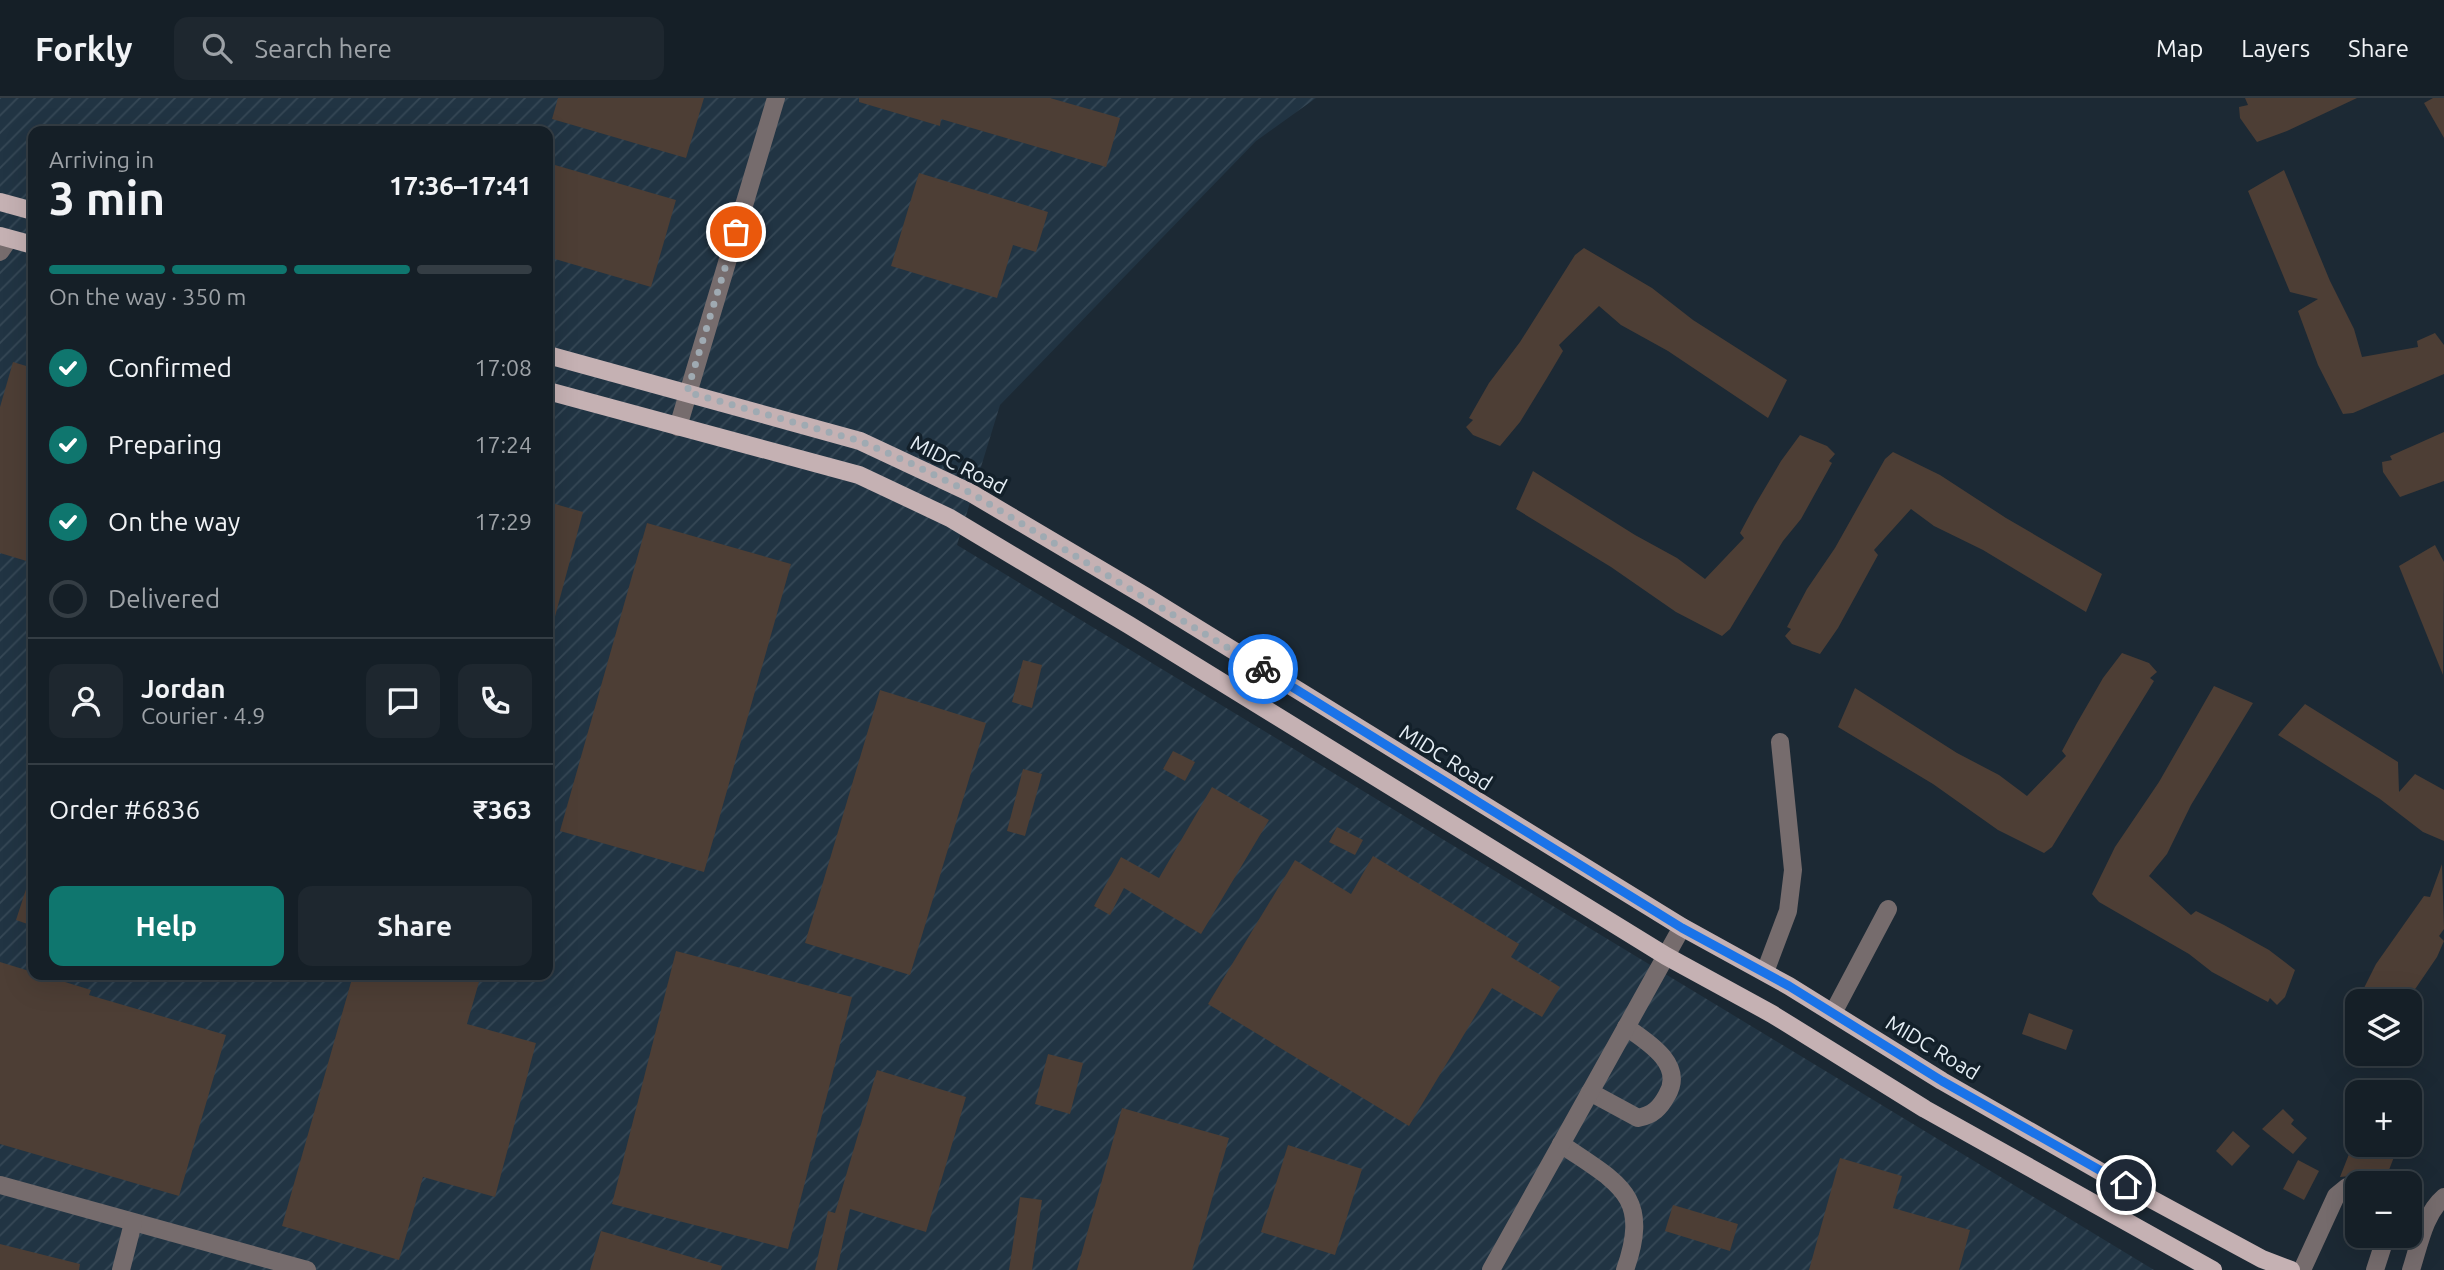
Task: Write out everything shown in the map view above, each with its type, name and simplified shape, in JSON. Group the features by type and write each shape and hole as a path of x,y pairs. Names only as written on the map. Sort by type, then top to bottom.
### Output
{"main road":[{"path":"0,202 28,210"},
{"path":"3,242 28,244"},
{"name":"MIDC Road","path":"553,356 860,441 971,493 1145,596 1682,928 1765,972 1942,1081 2103,1173 2262,1259 2291,1270"},
{"path":"553,392 859,475 950,518 1129,625 1666,956 1772,1014 1960,1129 2194,1265 2213,1270"}],"street":[{"path":"678,427 776,98"},
{"path":"1765,972 1788,911 1793,870 1780,742"},
{"path":"1833,1013 1888,909"},
{"path":"1491,1270 1682,928"},
{"path":"1590,1092 1639,1118 1651,1115 1671,1089 1673,1075 1669,1063 1626,1027"},
{"path":"1561,1144 1621,1186 1633,1207 1634,1243 1625,1270"},
{"path":"0,1185 307,1270"},
{"path":"2302,1270 2336,1196 2345,1189"},
{"path":"2411,1270 2426,1223 2436,1204 2444,1197"},
{"path":"121,1270 132,1223"},
{"path":"2375,1270 2382,1248"}],"shaded area":[{"path":"0,98 1316,98 1256,141 1000,405 957,545 2154,1270 0,1270"}],"building":[{"path":"558,98 704,98 686,158 552,119"},
{"path":"859,98 1050,98 1120,118 1106,167 941,119 940,126 859,102"},
{"path":"2245,98 2357,98 2257,142 2240,118 2239,107 2248,105"},
{"path":"2433,98 2444,98 2444,138 2424,103"},
{"path":"553,164 676,200 651,287 553,258"},
{"path":"2284,170 2330,281 2354,329 2362,357 2418,347 2417,341 2435,333 2444,345 2444,374 2353,413 2343,414 2318,365 2298,311 2318,299 2290,292 2248,191"},
{"path":"919,173 1048,212 1036,252 1013,245 997,298 891,266"},
{"path":"1584,248 1652,288 1693,320 1787,380 1768,418 1668,351 1621,325 1599,306 1559,345 1563,351 1520,422 1500,446 1473,435 1466,427 1473,420 1469,418 1489,383 1520,342 1575,255"},
{"path":"13,362 28,366 28,561 0,553 0,407"},
{"path":"2444,432 2444,481 2400,497 2383,472 2382,462 2392,460 2390,456"},
{"path":"1800,435 1827,446 1835,454 1829,461 1832,463 1801,519 1783,541 1730,629 1722,636 1676,612 1611,567 1516,509 1533,471 1677,558 1705,579 1744,538 1740,533 1755,505"},
{"path":"1893,452 1940,475 2006,518 2102,574 2086,612 1983,550 1934,526 1911,509 1874,550 1878,555 1838,628 1820,654 1792,644 1785,636 1791,629 1787,627 1885,459"},
{"path":"553,503 583,512 553,624"},
{"path":"647,523 791,564 704,872 560,831"},
{"path":"2435,545 2444,562 2443,675 2399,566"},
{"path":"2122,653 2149,663 2157,672 2150,678 2154,681 2052,847 2044,853 1998,830 1933,784 1838,727 1855,688 1957,753 1999,775 2027,796 2066,756 2062,751 2077,723 2103,678"},
{"path":"1023,660 1042,665 1032,708 1012,702"},
{"path":"2214,686 2253,703 2191,805 2167,854 2149,876 2191,915 2196,911 2224,925 2269,950 2295,970 2285,997 2277,1005 2270,998 2268,1002 2212,972 2189,954 2099,902 2092,894 2115,847 2159,782"},
{"path":"880,690 986,723 910,975 805,943"},
{"path":"2305,704 2398,762 2399,792 2415,774 2444,790 2444,841 2423,832 2380,799 2278,735"},
{"path":"1173,751 1195,762 1185,781 1163,769"},
{"path":"1023,769 1042,774 1025,836 1007,831"},
{"path":"1212,787 1269,820 1201,934 1124,888 1110,915 1094,906 1121,857 1159,878"},
{"path":"1337,827 1363,840 1355,855 1329,842"},
{"path":"1373,856 1519,944 1511,957 1560,987 1542,1017 1492,988 1409,1126 1208,1004 1295,860 1351,894"},
{"path":"2442,864 2444,929 2439,936 2444,941 2437,957 2415,989 2364,989 2376,964 2424,896 2430,897"},
{"path":"28,883 28,924 16,920"},
{"path":"676,951 852,997 788,1249 612,1204"},
{"path":"0,962 28,971 28,980 58,980 91,990 89,995 226,1035 179,1196 0,1144"},
{"path":"352,980 480,980 467,1024 536,1043 495,1197 423,1177 399,1260 282,1226"},
{"path":"2029,1013 2073,1030 2066,1050 2022,1034"},
{"path":"1048,1054 1083,1063 1070,1114 1035,1104"},
{"path":"877,1070 966,1097 926,1232 850,1209 837,1270 815,1270 828,1211 835,1213"},
{"path":"1122,1108 1229,1138 1192,1270 1077,1270"},
{"path":"2283,1109 2294,1120 2291,1124 2307,1138 2293,1154 2262,1129"},
{"path":"2233,1131 2250,1146 2232,1166 2216,1151"},
{"path":"1288,1145 1362,1169 1335,1255 1261,1232"},
{"path":"2348,1157 2394,1157 2389,1171 2345,1171 2345,1176 2340,1177"},
{"path":"1840,1158 1902,1176 1893,1208 1970,1230 1959,1270 1809,1270"},
{"path":"2298,1160 2319,1171 2304,1200 2283,1189"},
{"path":"1020,1197 1042,1200 1032,1270 1009,1270"},
{"path":"1673,1205 1738,1224 1730,1251 1665,1231"},
{"path":"601,1231 722,1266 721,1270 590,1270"},
{"path":"0,1244 80,1264 79,1270 0,1270"}],"way so far":[{"path":"736,232 687,392 860,441 908,462 971,493 1263,669"}],"route":[{"path":"1263,669 1682,928 1789,986 1942,1081 2126,1185"}]}
